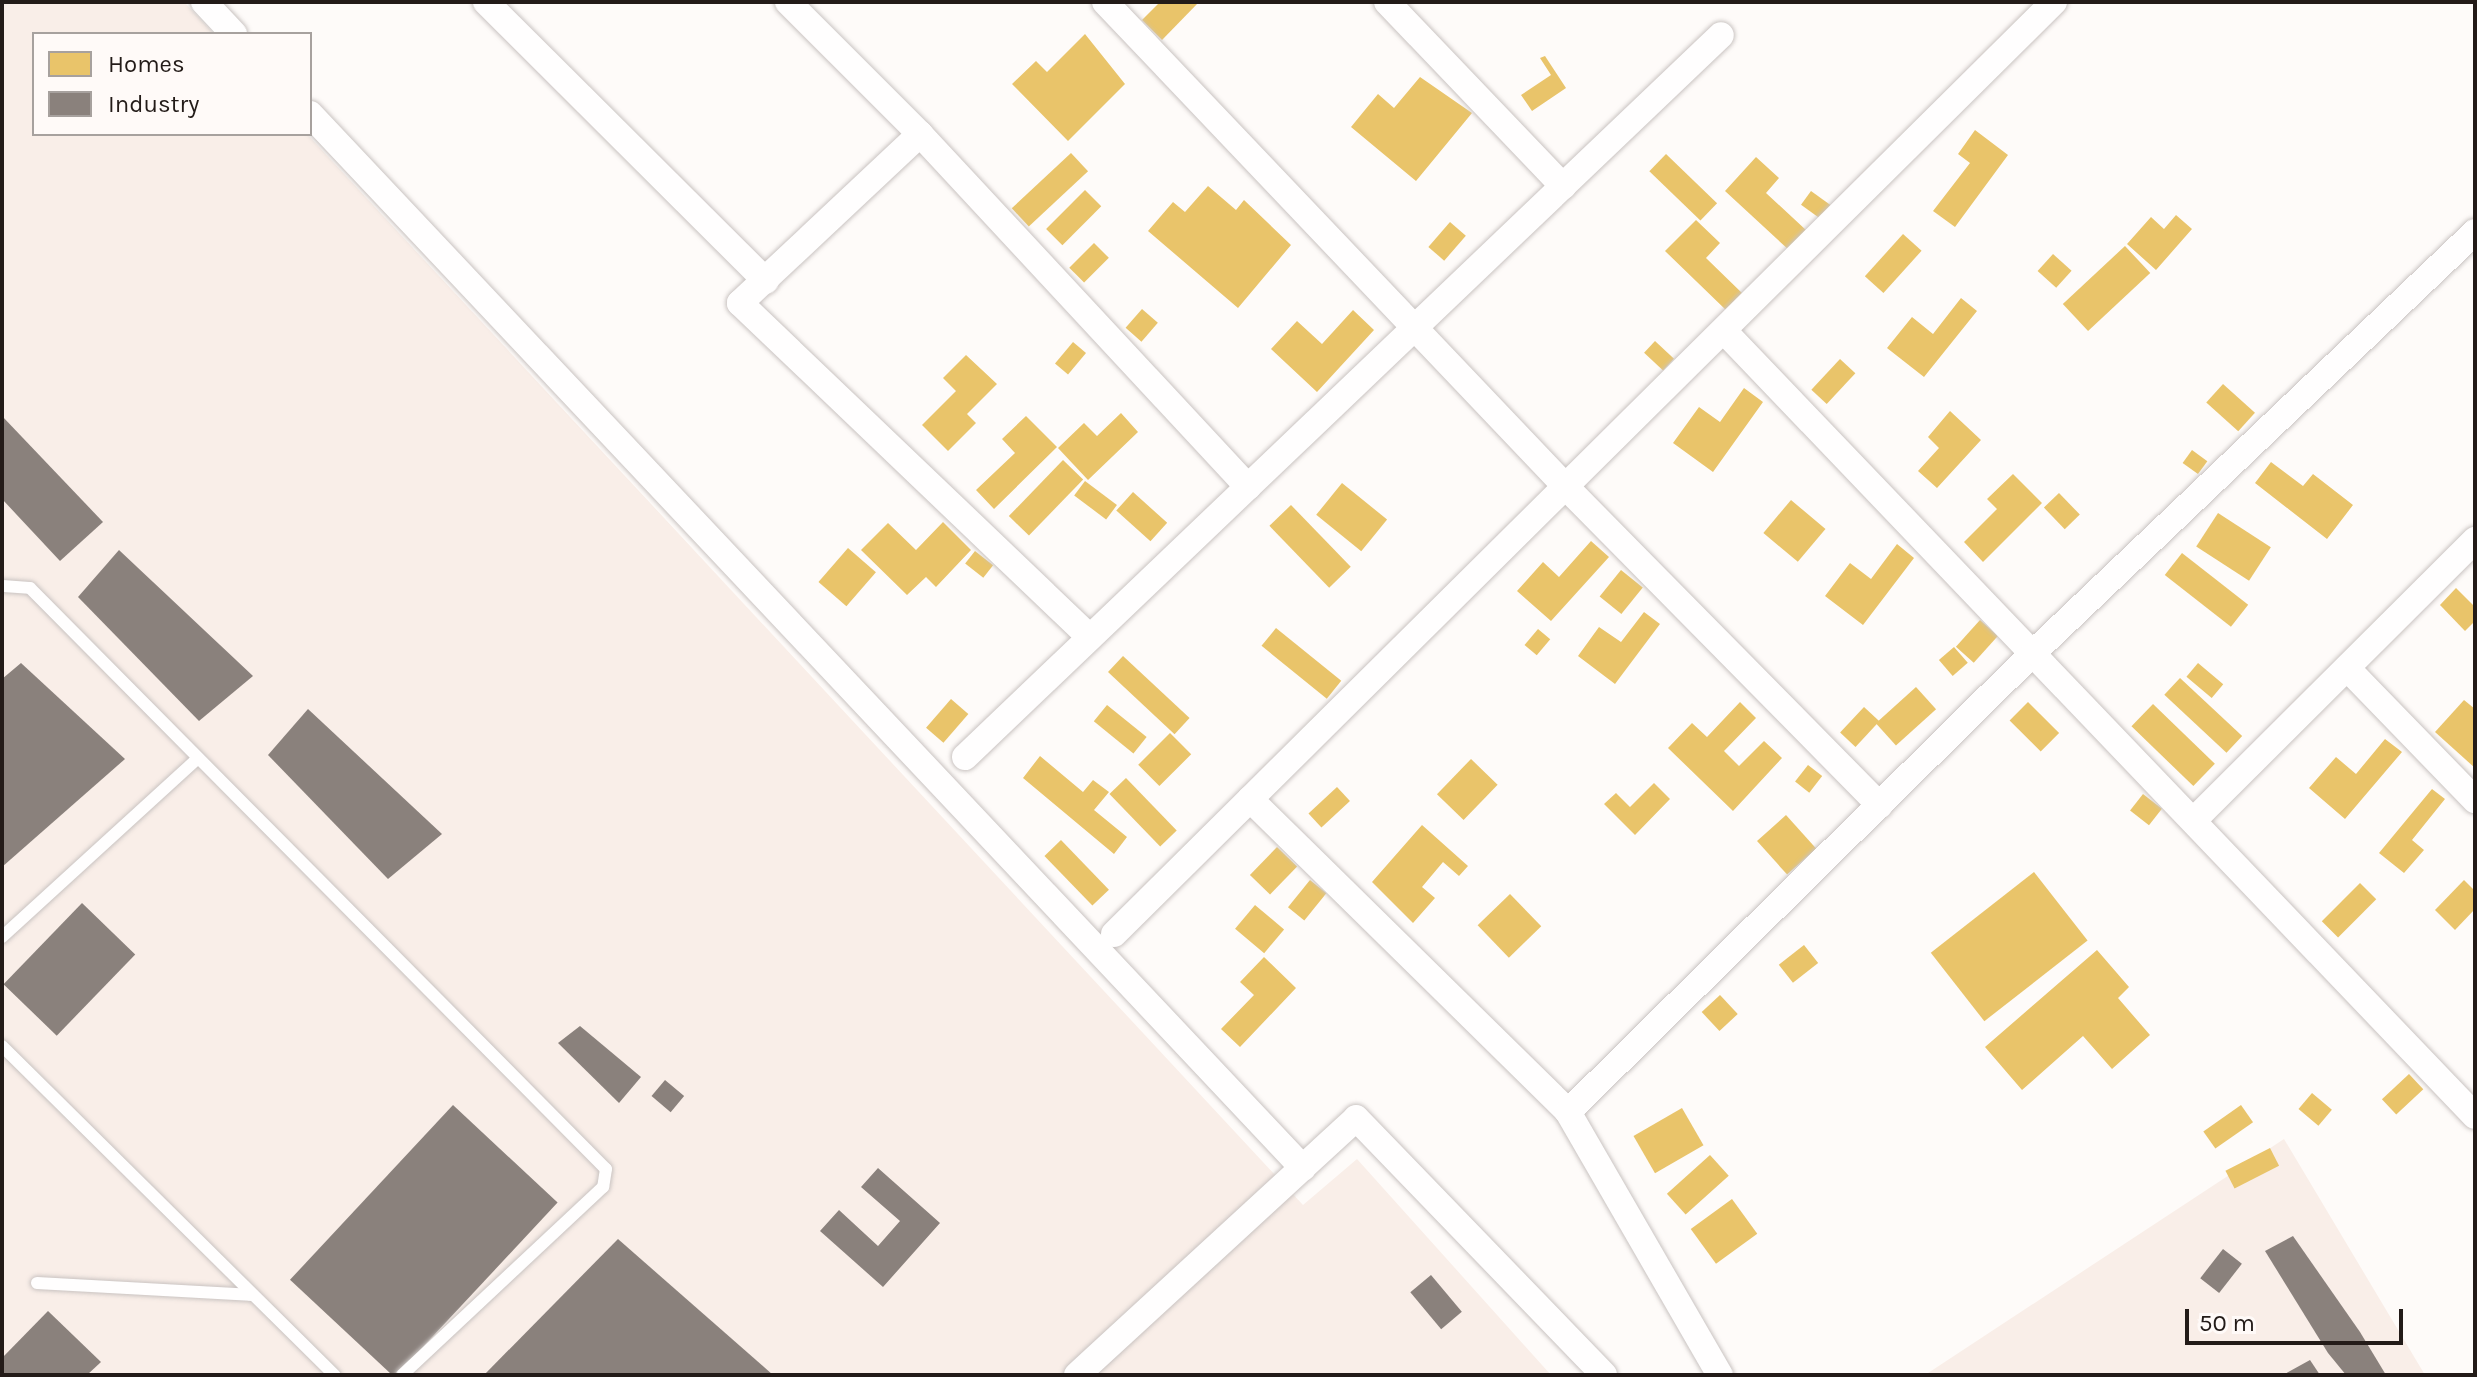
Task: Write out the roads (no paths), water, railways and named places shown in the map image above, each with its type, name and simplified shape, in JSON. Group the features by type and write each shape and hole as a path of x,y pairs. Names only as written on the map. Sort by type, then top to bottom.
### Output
{"street":[{"path":"204,2 232,32"},
{"path":"486,2 766,281"},
{"path":"788,2 920,134 1248,487"},
{"path":"1105,2 1566,487 1880,805"},
{"path":"1387,2 1563,186"},
{"path":"1114,934 2054,2"},
{"path":"965,757 1721,35"},
{"path":"312,116 1303,1168"},
{"path":"920,134 740,303 1090,638"},
{"path":"1568,1112 2034,652 2475,232"},
{"path":"1724,331 2475,1116"},
{"path":"2194,820 2475,540"},
{"path":"2347,668 2475,800"},
{"path":"1250,799 1568,1112 1720,1375"},
{"path":"1077,1375 1356,1118 1604,1375"}],"lane":[{"path":"2,586 30,588 606,1169 603,1187 402,1375"},
{"path":"2,937 198,758"},
{"path":"2,1046 335,1375"},
{"path":"37,1283 253,1295"}]}
